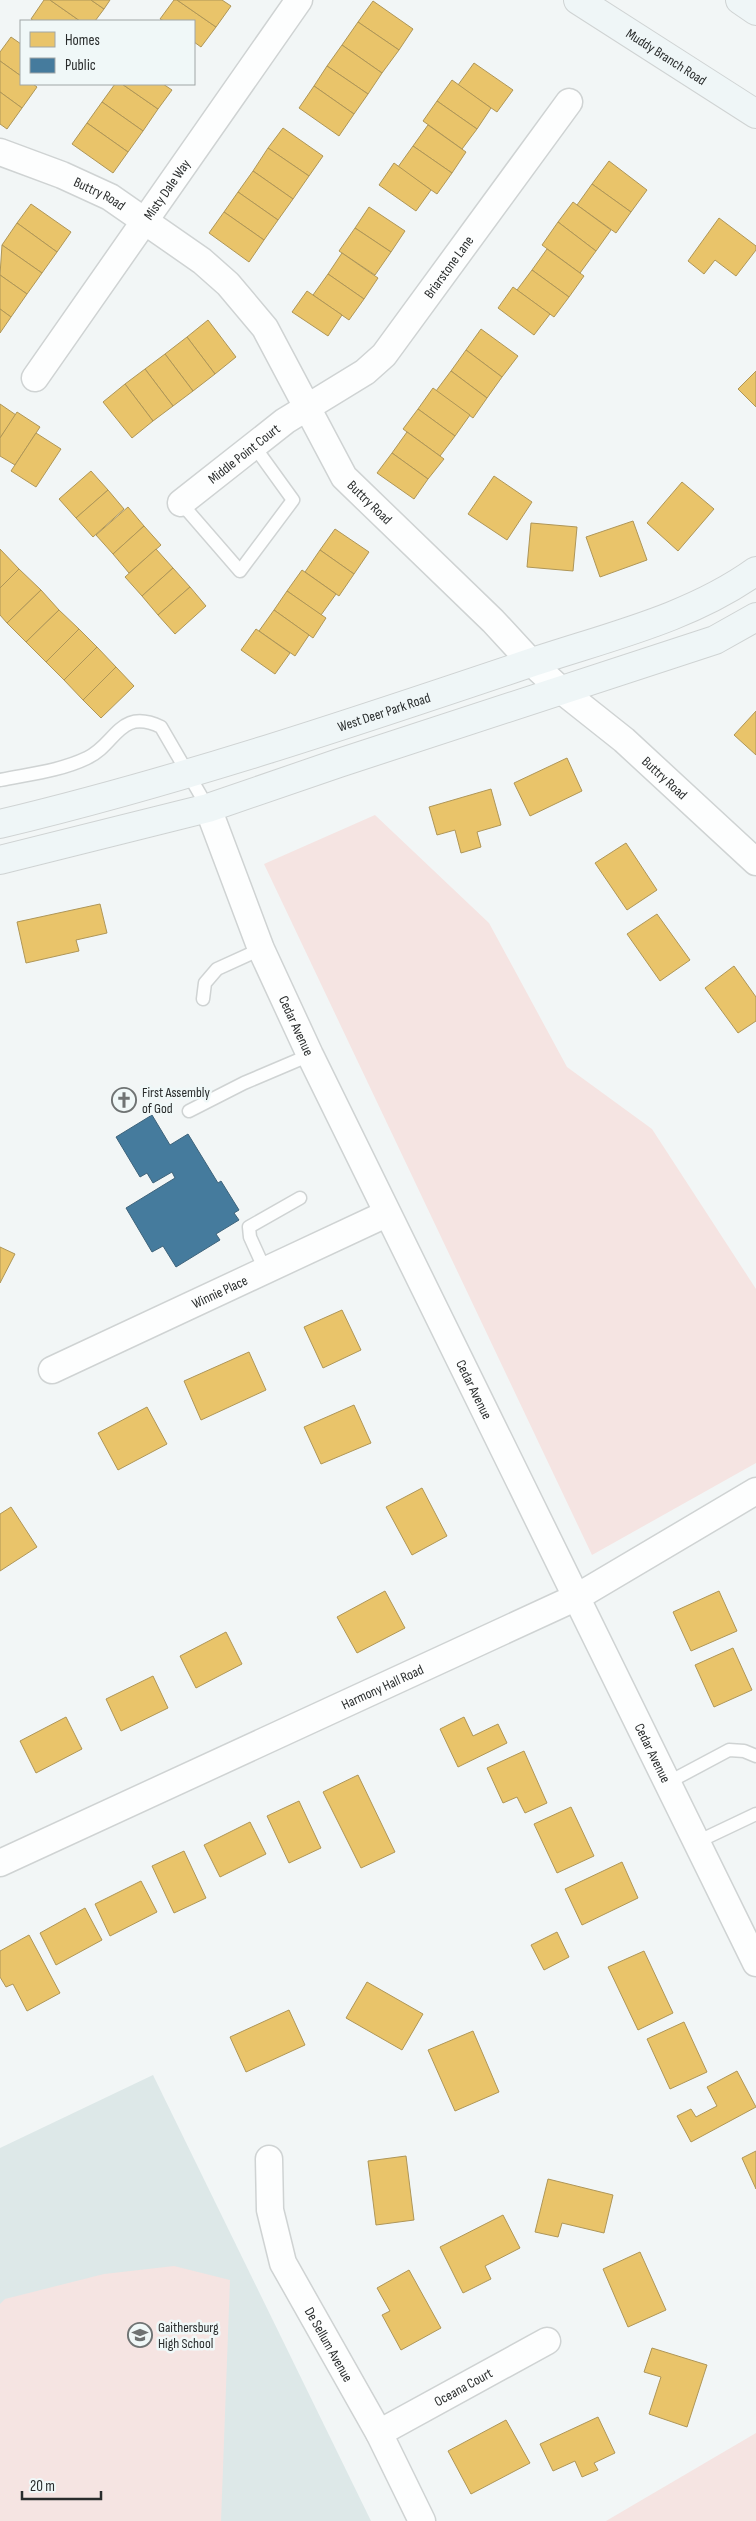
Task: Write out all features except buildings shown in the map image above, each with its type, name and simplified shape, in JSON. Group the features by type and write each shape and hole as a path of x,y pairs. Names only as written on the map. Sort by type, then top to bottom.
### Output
{"street":[{"name":"Misty Dale Way","path":"35,378 298,0"},
{"name":"Muddy Branch Road","path":"578,0 756,114"},
{"path":"740,0 756,11"},
{"name":"Briarstone Lane","path":"308,408 365,372 384,355 443,277 569,102"},
{"name":"Buttry Road","path":"0,152 86,186 110,198 146,220 202,261 228,284 248,306 278,350 344,477 493,621 531,662 561,690 624,740 756,862"},
{"name":"Middle Point Court","path":"181,503 285,420 308,408"},
{"name":"West Deer Park Road","path":"0,824 188,775 531,662 703,604 756,571"},
{"path":"0,860 208,808 715,640 756,617"},
{"name":"Cedar Avenue","path":"208,808 261,949 310,1054 386,1214 577,1597 756,1963"},
{"name":"Winnie Place","path":"52,1370 386,1214"},
{"name":"Harmony Hall Road","path":"0,1863 577,1597 756,1491"},
{"name":"De Sellum Avenue","path":"270,2159 270,2210 283,2263 379,2432 422,2521"},
{"name":"Oceana Court","path":"379,2432 547,2341"}],"lane":[{"path":"181,503 240,571 293,500 254,446"},
{"path":"0,780 68,766 89,757 125,725 148,721 162,727 208,808"},
{"path":"203,999 205,983 217,969 261,949"},
{"path":"189,1111 310,1054"},
{"path":"265,1270 250,1237 249,1227 300,1198"},
{"path":"668,1783 729,1750 744,1750 756,1756"},
{"path":"697,1842 756,1814"}],"shaded area":[{"path":"375,815 489,923 567,1067 652,1129 756,1289 756,1463 592,1555 264,864"},
{"name":"Gaithersburg High School","path":"153,2075 371,2521 0,2521 0,2148"},
{"path":"174,2266 230,2280 221,2521 0,2521 0,2304 5,2299 104,2274"},
{"path":"756,2433 756,2521 606,2521"}],"place":[{"name":"First Assembly of God","path":"124,1100"},
{"name":"Gaithersburg High School","path":"140,2335"}]}
